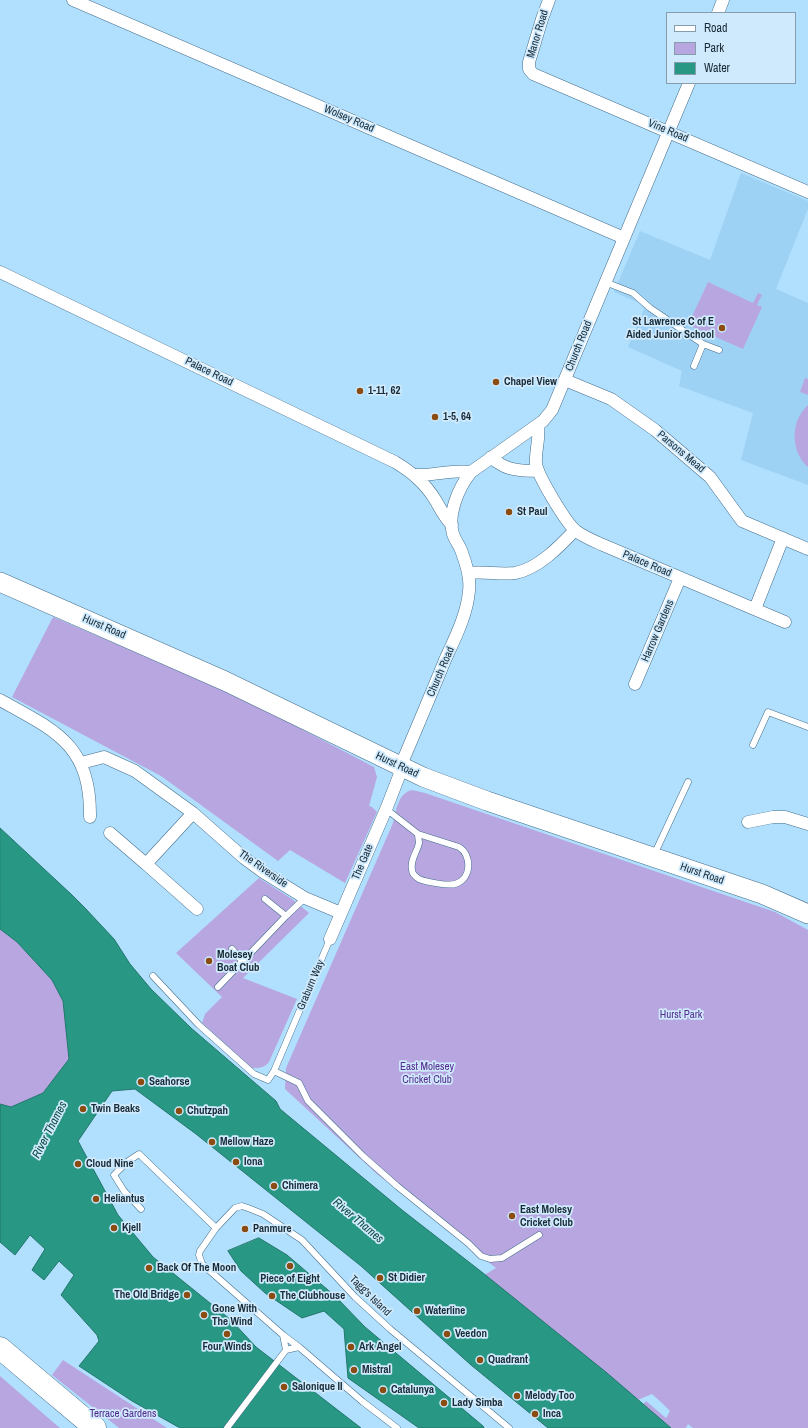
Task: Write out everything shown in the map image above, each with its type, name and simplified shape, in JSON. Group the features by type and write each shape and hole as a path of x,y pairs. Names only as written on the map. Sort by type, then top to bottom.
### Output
{"highway":[{"path":"0,1348 95,1428"}],"main road":[{"name":"Hurst Road","path":"0,582 232,684 402,768 487,801 762,894 808,914"}],"street":[{"name":"Wolsey Road","path":"74,0 624,238"},
{"name":"Manor Road","path":"529,69 529,62 549,0"},
{"path":"718,12 724,0"},
{"name":"Vine Road","path":"529,69 533,74 808,192"},
{"name":"Church Road","path":"402,768 404,758 456,636 467,605 470,590 468,573 453,533 452,525 458,491 471,472 538,425 552,410 689,84"},
{"name":"Palace Road","path":"0,272 395,462 416,475 426,487 446,519 452,525"},
{"name":"Parsons Mead","path":"565,380 611,399 655,430 710,477 742,521 808,549"},
{"name":"Palace Road","path":"538,425 539,435 536,457 538,470 561,510 575,530 586,538 785,622"},
{"path":"491,457 506,467 532,472 538,470"},
{"path":"416,475 437,475 464,471 471,472"},
{"path":"468,573 520,572 550,554 575,530"},
{"path":"755,609 783,538"},
{"name":"Harrow Gardens","path":"635,684 680,578"},
{"path":"0,700 48,727 60,736 71,748 81,763 86,775 89,788 90,817"},
{"name":"The Riverside","path":"81,763 104,757 135,771 193,813 244,858 263,872 305,898 341,914"},
{"path":"386,809 402,768"},
{"name":"The Gate","path":"352,889 386,809"},
{"path":"146,864 193,813"},
{"path":"748,822 773,817 785,817 808,824"},
{"path":"110,833 197,909"},
{"name":"Graburn Way","path":"330,939 352,889"}],"lane":[{"path":"605,282 633,293 650,308 704,344 719,350"},
{"path":"694,366 704,344"},
{"path":"753,744 768,712 808,727"},
{"path":"653,858 688,782"},
{"path":"386,809 418,834 464,850 468,860 468,869 464,878 455,884 436,883 418,878 412,871 411,861 419,843 418,834"},
{"path":"218,986 305,898"},
{"path":"265,899 286,916"},
{"name":"Graburn Way","path":"153,976 199,1026 254,1074 268,1080 274,1071 330,939"},
{"path":"232,949 242,961"},
{"path":"274,1071 299,1083 308,1101 363,1156 482,1256 490,1259 502,1258 539,1235"},
{"path":"141,1209 124,1192 114,1175 139,1154 216,1228"},
{"name":"Tagg's Island","path":"397,1428 362,1402 202,1264 199,1255 200,1251 216,1228 235,1208 242,1206 263,1214 294,1233 355,1297 390,1329 509,1428"},
{"path":"283,1335 286,1350"},
{"path":"227,1428 286,1350 300,1347"}],"shaded area":[{"name":"St Lawrence C of E Aided Junior School","path":"741,173 808,201 808,209 776,289 808,303 808,485 741,460 753,413 679,386 682,371 628,347 644,309 639,303 614,292 640,231 710,260"}],"green space":[{"path":"708,282 753,303 758,293 762,295 757,305 762,307 743,349 688,325"},
{"path":"805,378 808,379 808,395 800,392"},
{"path":"808,405 808,467 799,456 795,442 795,428 802,412"},
{"path":"53,617 205,682 284,720 374,767 377,777 369,806 377,812 345,883 290,850 278,861 161,776 12,697"},
{"name":"Hurst Park","path":"412,790 425,793 775,912 808,930 808,1428 693,1428 688,1424 686,1428 659,1428 639,1409 646,1401 666,1418 670,1411 662,1403 652,1394 635,1401 481,1277 496,1268 377,1174 285,1089 286,1068 393,823 398,803 407,792"},
{"path":"259,878 292,899 309,913 243,978 297,999 269,1062 262,1067 252,1068 202,1023 205,1014 222,997 176,953"},
{"path":"0,929 17,942 52,980 63,1001 69,1059 43,1093 11,1107 0,1104"},
{"name":"Terrace Gardens","path":"63,1360 167,1428 119,1428 52,1375"},
{"path":"0,1376 54,1423 60,1428 0,1428"}],"water":[{"name":"River Thames","path":"0,828 85,908 114,939 130,964 151,989 191,1028 276,1101 280,1109 402,1210 607,1373 671,1428 548,1428 471,1365 361,1266 196,1134 135,1089 112,1091 78,1141 118,1215 153,1257 231,1320 256,1347 361,1428 180,1428 132,1401 79,1366 99,1341 97,1335 61,1295 74,1275 59,1261 44,1280 32,1270 45,1249 30,1235 15,1255 0,1242 0,1104 11,1107 43,1093 69,1059 63,1001 52,980 17,942 0,929"},
{"path":"259,1238 287,1255 335,1296 365,1327 484,1428 419,1428 348,1378 344,1329 324,1311 302,1318 265,1293 241,1271 228,1251"}],"place":[{"name":"St Lawrence C of E Aided Junior School","path":"722,328"},
{"name":"Chapel View","path":"496,382"},
{"name":"1-11, 62","path":"360,391"},
{"name":"1-5, 64","path":"435,417"},
{"name":"St Paul","path":"509,512"},
{"name":"Molesey Boat Club","path":"209,961"},
{"name":"Seahorse","path":"141,1082"},
{"name":"Twin Beaks","path":"83,1109"},
{"name":"Chutzpah","path":"179,1111"},
{"name":"Mellow Haze","path":"212,1142"},
{"name":"Iona","path":"236,1162"},
{"name":"Cloud Nine","path":"78,1164"},
{"name":"Chimera","path":"274,1186"},
{"name":"Heliantus","path":"96,1199"},
{"name":"East Molesy Cricket Club","path":"512,1216"},
{"name":"Kjell","path":"114,1228"},
{"name":"Panmure","path":"245,1229"},
{"name":"Piece of Eight","path":"290,1266"},
{"name":"Back Of The Moon","path":"149,1268"},
{"name":"St Didier","path":"380,1278"},
{"name":"The Old Bridge","path":"187,1295"},
{"name":"The Clubhouse","path":"272,1296"},
{"name":"Waterline","path":"417,1311"},
{"name":"Gone With The Wind","path":"204,1315"},
{"name":"Four Winds","path":"227,1334"},
{"name":"Veedon","path":"447,1334"},
{"name":"Ark Angel","path":"351,1347"},
{"name":"Quadrant","path":"480,1360"},
{"name":"Mistral","path":"354,1370"},
{"name":"Salonique II","path":"284,1387"},
{"name":"Catalunya","path":"383,1390"},
{"name":"Melody Too","path":"517,1396"},
{"name":"Lady Simba","path":"444,1403"},
{"name":"Inca","path":"535,1414"}],"park label":[{"name":"East Molesey Cricket Club","path":"427,1073"}]}
